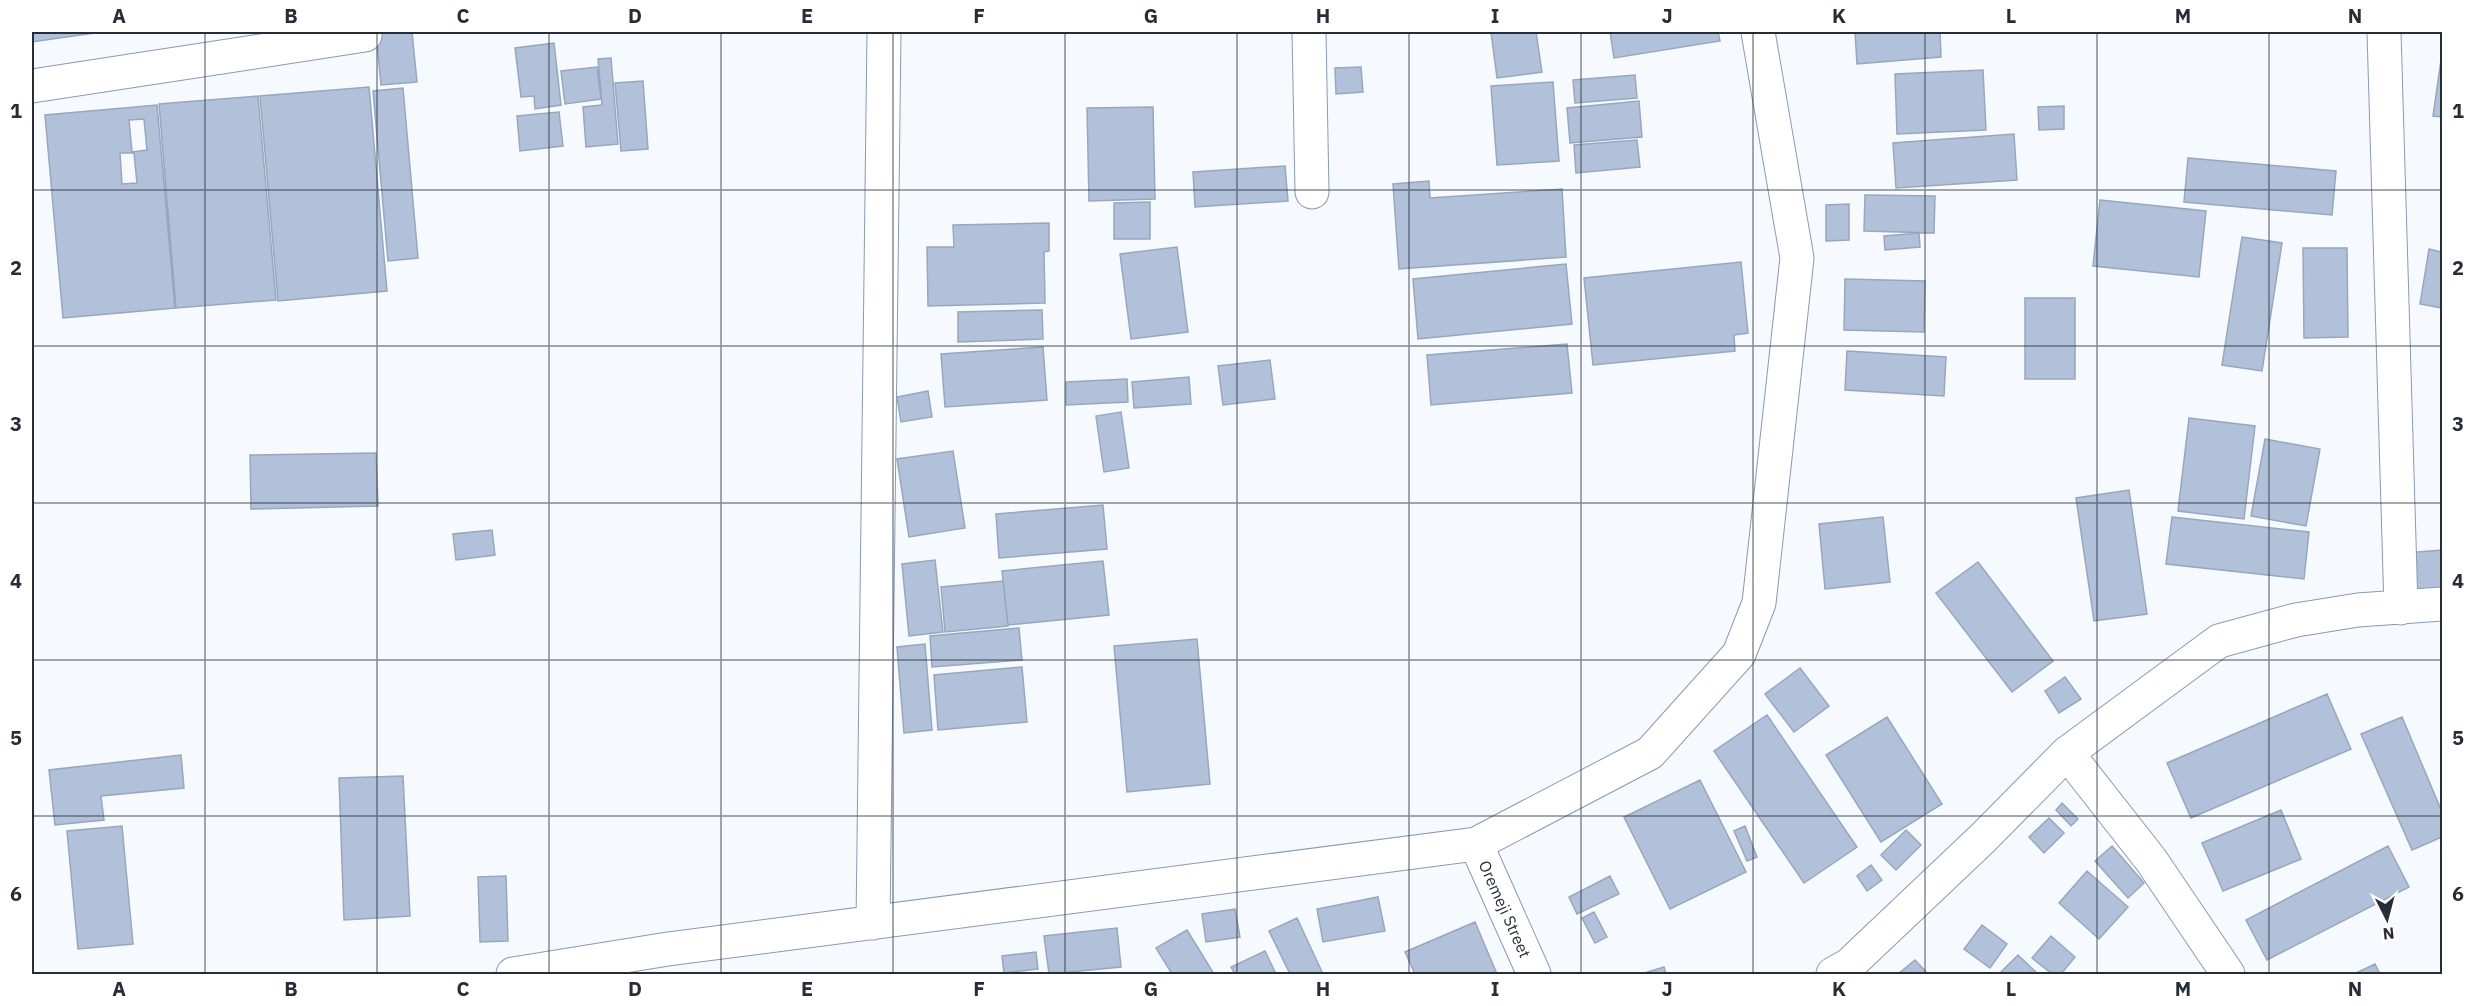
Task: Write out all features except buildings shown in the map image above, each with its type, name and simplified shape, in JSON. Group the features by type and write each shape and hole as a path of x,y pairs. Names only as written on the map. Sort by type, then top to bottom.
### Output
{"street":[{"path":"873,923 884,32"},
{"path":"1309,32 1312,192"},
{"path":"513,975 669,962 873,923 1476,844 1650,753 1739,654 1760,603 1797,258 1758,32"},
{"path":"2384,32 2401,608"},
{"path":"32,86 365,35"},
{"path":"1833,975 1849,965 1983,838 2067,753 2219,641 2296,620 2358,610 2442,604"},
{"path":"2067,753 2151,860 2228,975"},
{"name":"Oremeji Street","path":"1476,844 1534,975"}]}
